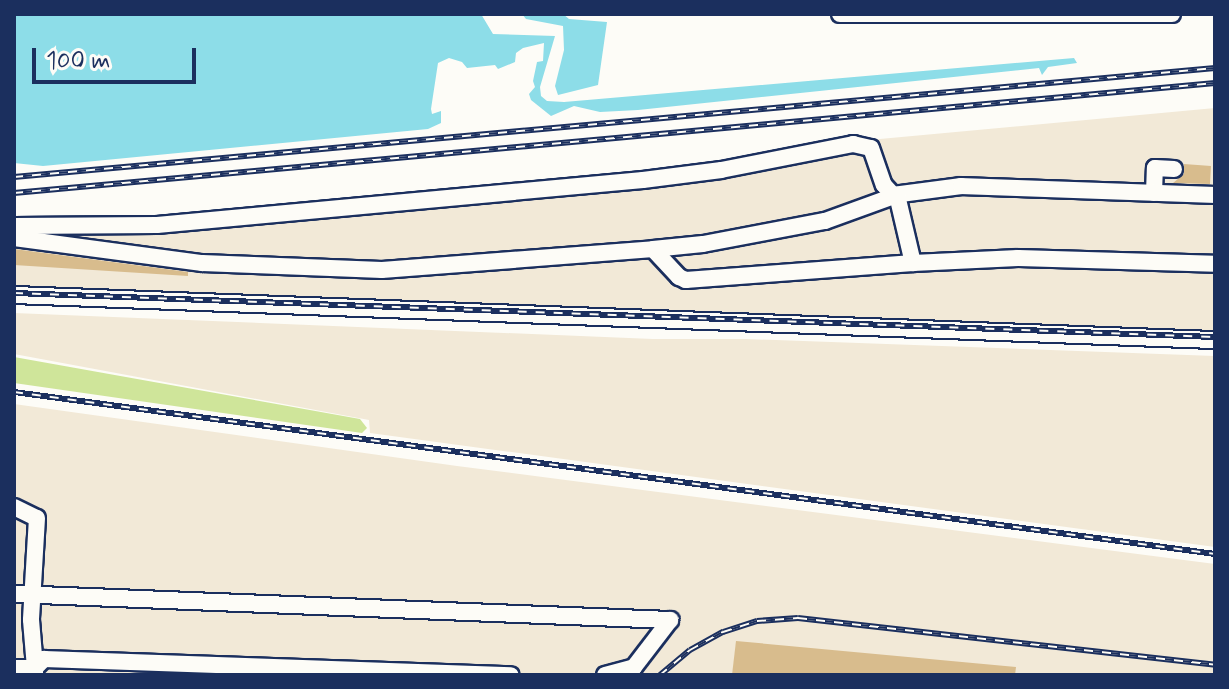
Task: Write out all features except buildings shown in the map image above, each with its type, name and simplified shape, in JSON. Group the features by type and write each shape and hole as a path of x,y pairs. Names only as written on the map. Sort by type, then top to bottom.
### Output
{"lane":[{"path":"840,14 1172,14"},
{"path":"14,226 157,225 643,180 721,170 853,144 871,148 885,188 897,195 913,263"},
{"path":"1154,193 1155,168 1174,169"},
{"path":"14,238 202,263 406,270 703,244 825,221 897,195 929,188 961,186 1215,195"},
{"path":"653,249 679,277 686,280 913,263 1031,258 1215,264"},
{"path":"14,295 1215,340"},
{"path":"14,507 37,518 32,596 35,672"},
{"path":"14,594 670,620 634,667 605,675"},
{"path":"35,672 44,659 511,675"},
{"path":"14,668 35,672"}],"shaded area":[{"path":"1215,108 1215,333 14,287 14,222 154,222 711,170 869,140"},
{"path":"14,313 653,339 746,339 1215,356 1215,547 370,433 369,420 14,354"},
{"path":"14,404 457,466 1215,564 1215,675 14,675"}],"green space":[{"path":"14,357 360,419 367,428 362,433 14,383"}],"water":[{"path":"14,14 481,14 493,34 555,36 540,87 541,96 547,101 564,102 1074,58 1077,63 1048,67 1042,75 1039,68 638,110 600,112 574,106 551,116 531,100 529,94 535,87 533,81 537,62 543,61 544,43 523,48 516,53 515,62 498,69 495,65 467,68 462,62 449,58 438,63 431,109 432,114 441,111 441,123 428,129 43,166 14,163"},
{"path":"522,14 563,14 569,19 607,22 598,85 558,95 555,86 564,50 563,26 526,19"}],"railway":[{"path":"14,177 1215,68"},
{"path":"14,193 1215,83"},
{"path":"14,293 1215,337"},
{"path":"14,392 1215,554"},
{"path":"660,675 690,650 723,632 757,621 798,618 1215,665"}]}
